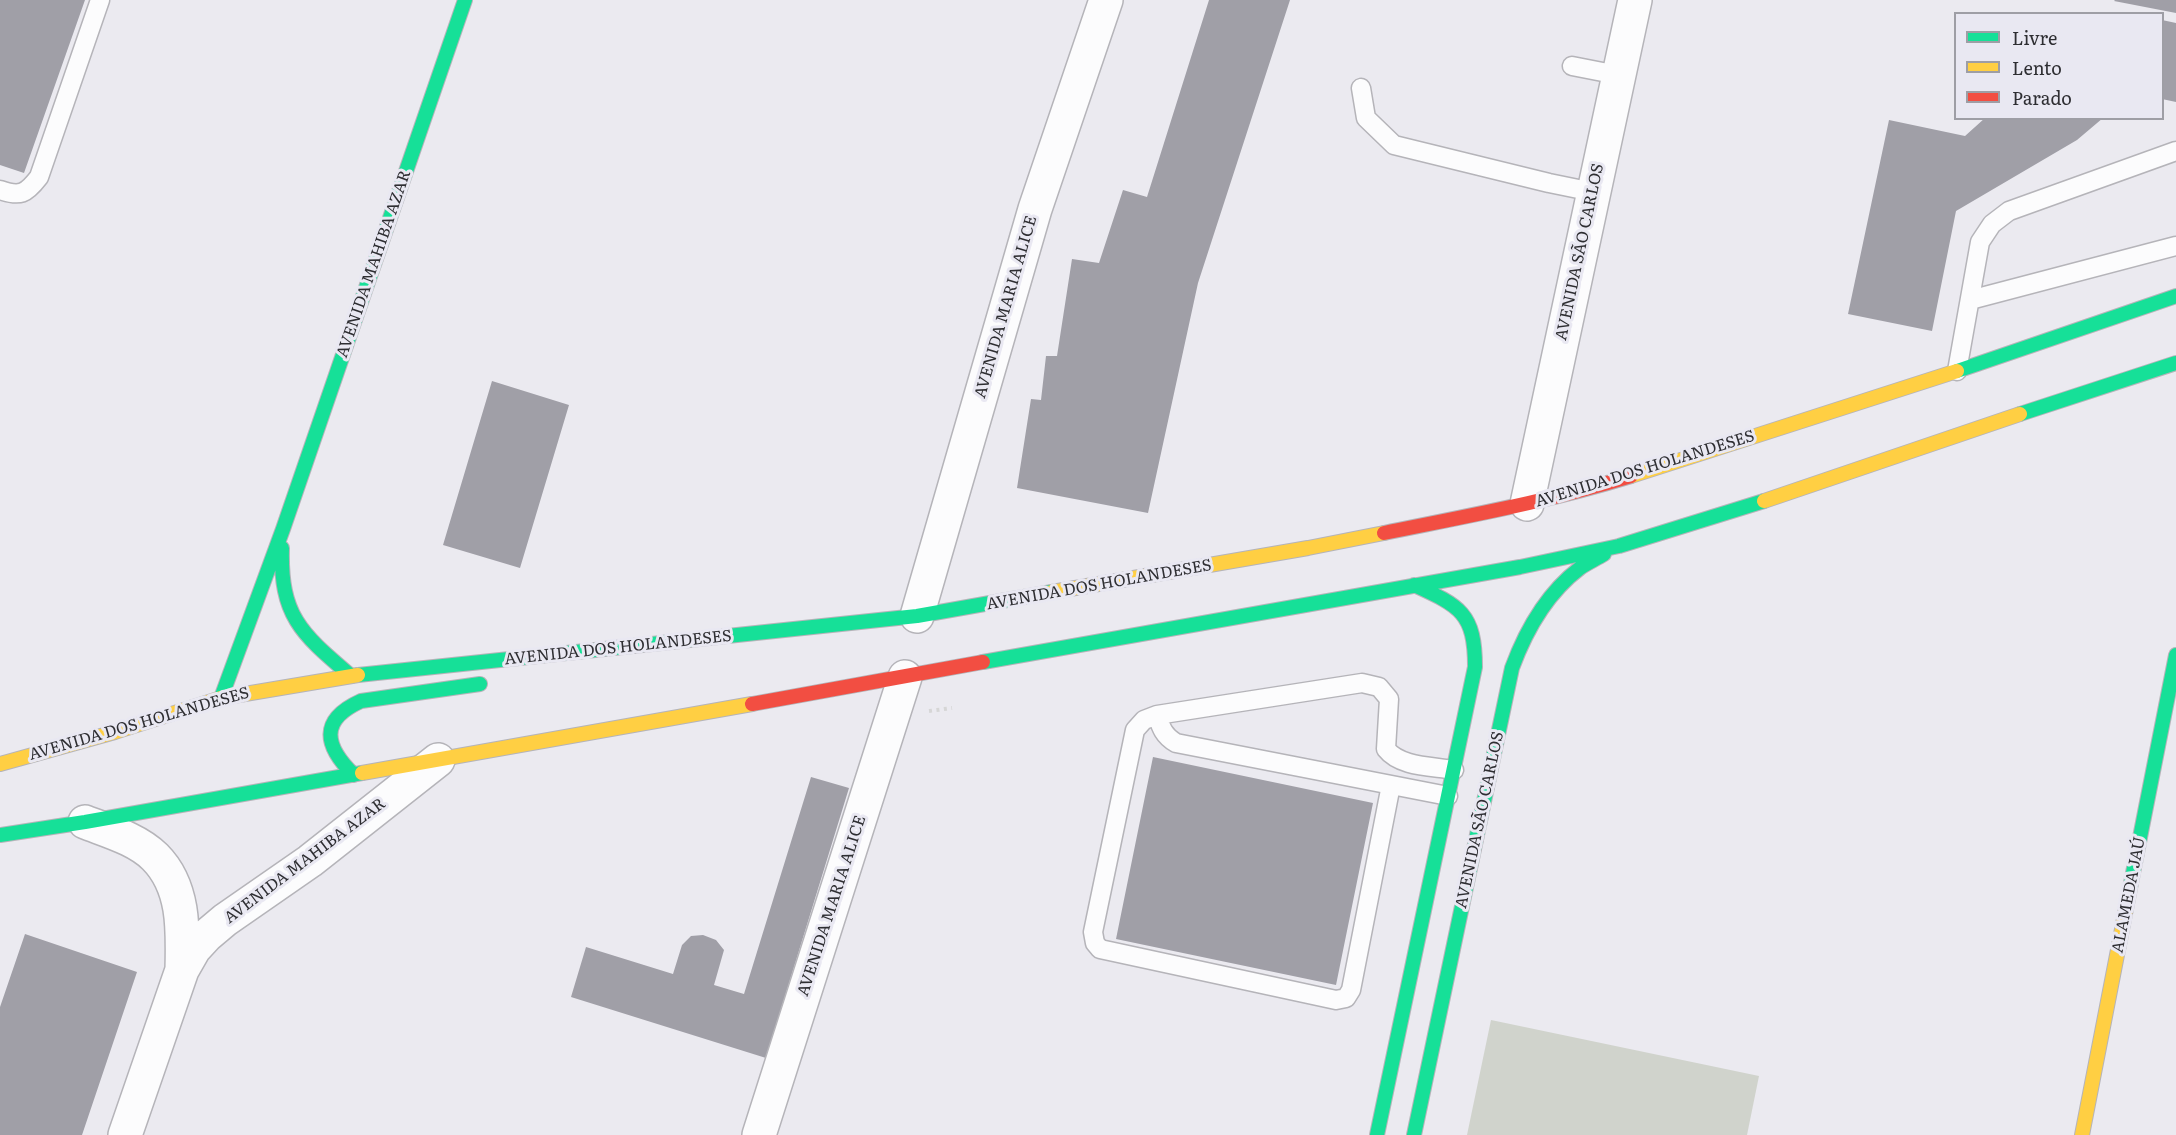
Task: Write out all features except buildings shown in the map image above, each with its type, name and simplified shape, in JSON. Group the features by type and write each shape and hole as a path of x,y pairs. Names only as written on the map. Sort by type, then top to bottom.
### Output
{"main road":[{"name":"AVENIDA MAHIBA AZAR","path":"221,698 284,529 465,0"},
{"name":"AVENIDA DOS HOLANDESES","path":"0,764 115,732 221,698 255,691 351,676 917,616 1308,548 1527,504 1590,489 1659,468 2173,299"},
{"path":"0,835 85,822 905,677 1520,567 1618,546 1780,496 2176,363"},
{"name":"AVENIDA MAHIBA AZAR","path":"284,529 281,574 283,589 293,617 310,641 351,676"},
{"name":"AVENIDA SÃO CARLOS","path":"1414,1135 1512,668 1533,624 1562,585 1580,568 1618,546"},
{"path":"1377,1135 1475,667 1476,650 1470,623 1458,608 1414,585"},
{"path":"625,660 693,640"},
{"name":"ALAMEDA JAÚ","path":"2082,1135 2176,655"},
{"path":"354,775 337,758 330,741 332,723 336,715 348,706 361,701 499,681"}],"street":[{"name":"AVENIDA MARIA ALICE","path":"917,616 1035,209 1106,0"},
{"name":"AVENIDA SÃO CARLOS","path":"1527,504 1635,0"},
{"name":"AVENIDA MARIA ALICE","path":"759,1135 905,677"},
{"name":"AVENIDA MAHIBA AZAR","path":"124,1135 182,970 194,949 225,920 310,861 438,760"},
{"name":"AVENIDA MAHIBA AZAR","path":"85,822 145,850 155,858 167,874 179,902 183,925 182,970"}],"lane":[{"path":"0,190 20,194 30,188 39,177 100,0"},
{"path":"1572,66 1618,75"},
{"path":"1361,88 1366,118 1394,145 1593,192"},
{"path":"1957,371 1980,242 1992,224 2008,211 2176,151"},
{"path":"1970,300 2176,246"},
{"path":"1391,785 1351,990 1346,998 1336,1000 1100,950 1095,943 1093,932 1135,730 1144,720 1157,715 1362,683 1379,687 1389,699 1386,749 1393,758 1454,770"},
{"path":"1157,715 1166,737 1176,743 1448,796"}],"shaded area":[{"path":"1491,1020 1759,1076 1747,1135 1467,1135"}],"traffic: fast":[{"path":"221,698 283,529 465,0"},
{"path":"1957,371 2176,296"},
{"path":"2020,414 2176,363"},
{"path":"983,662 1520,567 1619,546 1764,501"},
{"path":"282,548 285,591 297,622 319,648 351,676"},
{"path":"1414,1135 1512,668 1531,626 1557,589 1580,568 1604,554"},
{"path":"1377,1135 1475,667 1472,634 1462,614 1443,599 1414,585"},
{"path":"358,675 917,616 1052,592"},
{"path":"2130,888 2176,655"},
{"path":"354,775 337,754 330,734 332,725 347,708 361,701 480,684"},
{"path":"0,835 362,773"}],"traffic: slow":[{"path":"1631,476 1957,371"},
{"path":"1764,501 2020,414"},
{"path":"1052,592 1384,533"},
{"path":"0,764 115,732 221,698 358,675"},
{"path":"362,773 752,704"},
{"path":"2082,1135 2130,888"}],"traffic: jam":[{"path":"1384,533 1539,501 1631,476"},
{"path":"752,704 983,662"}]}
